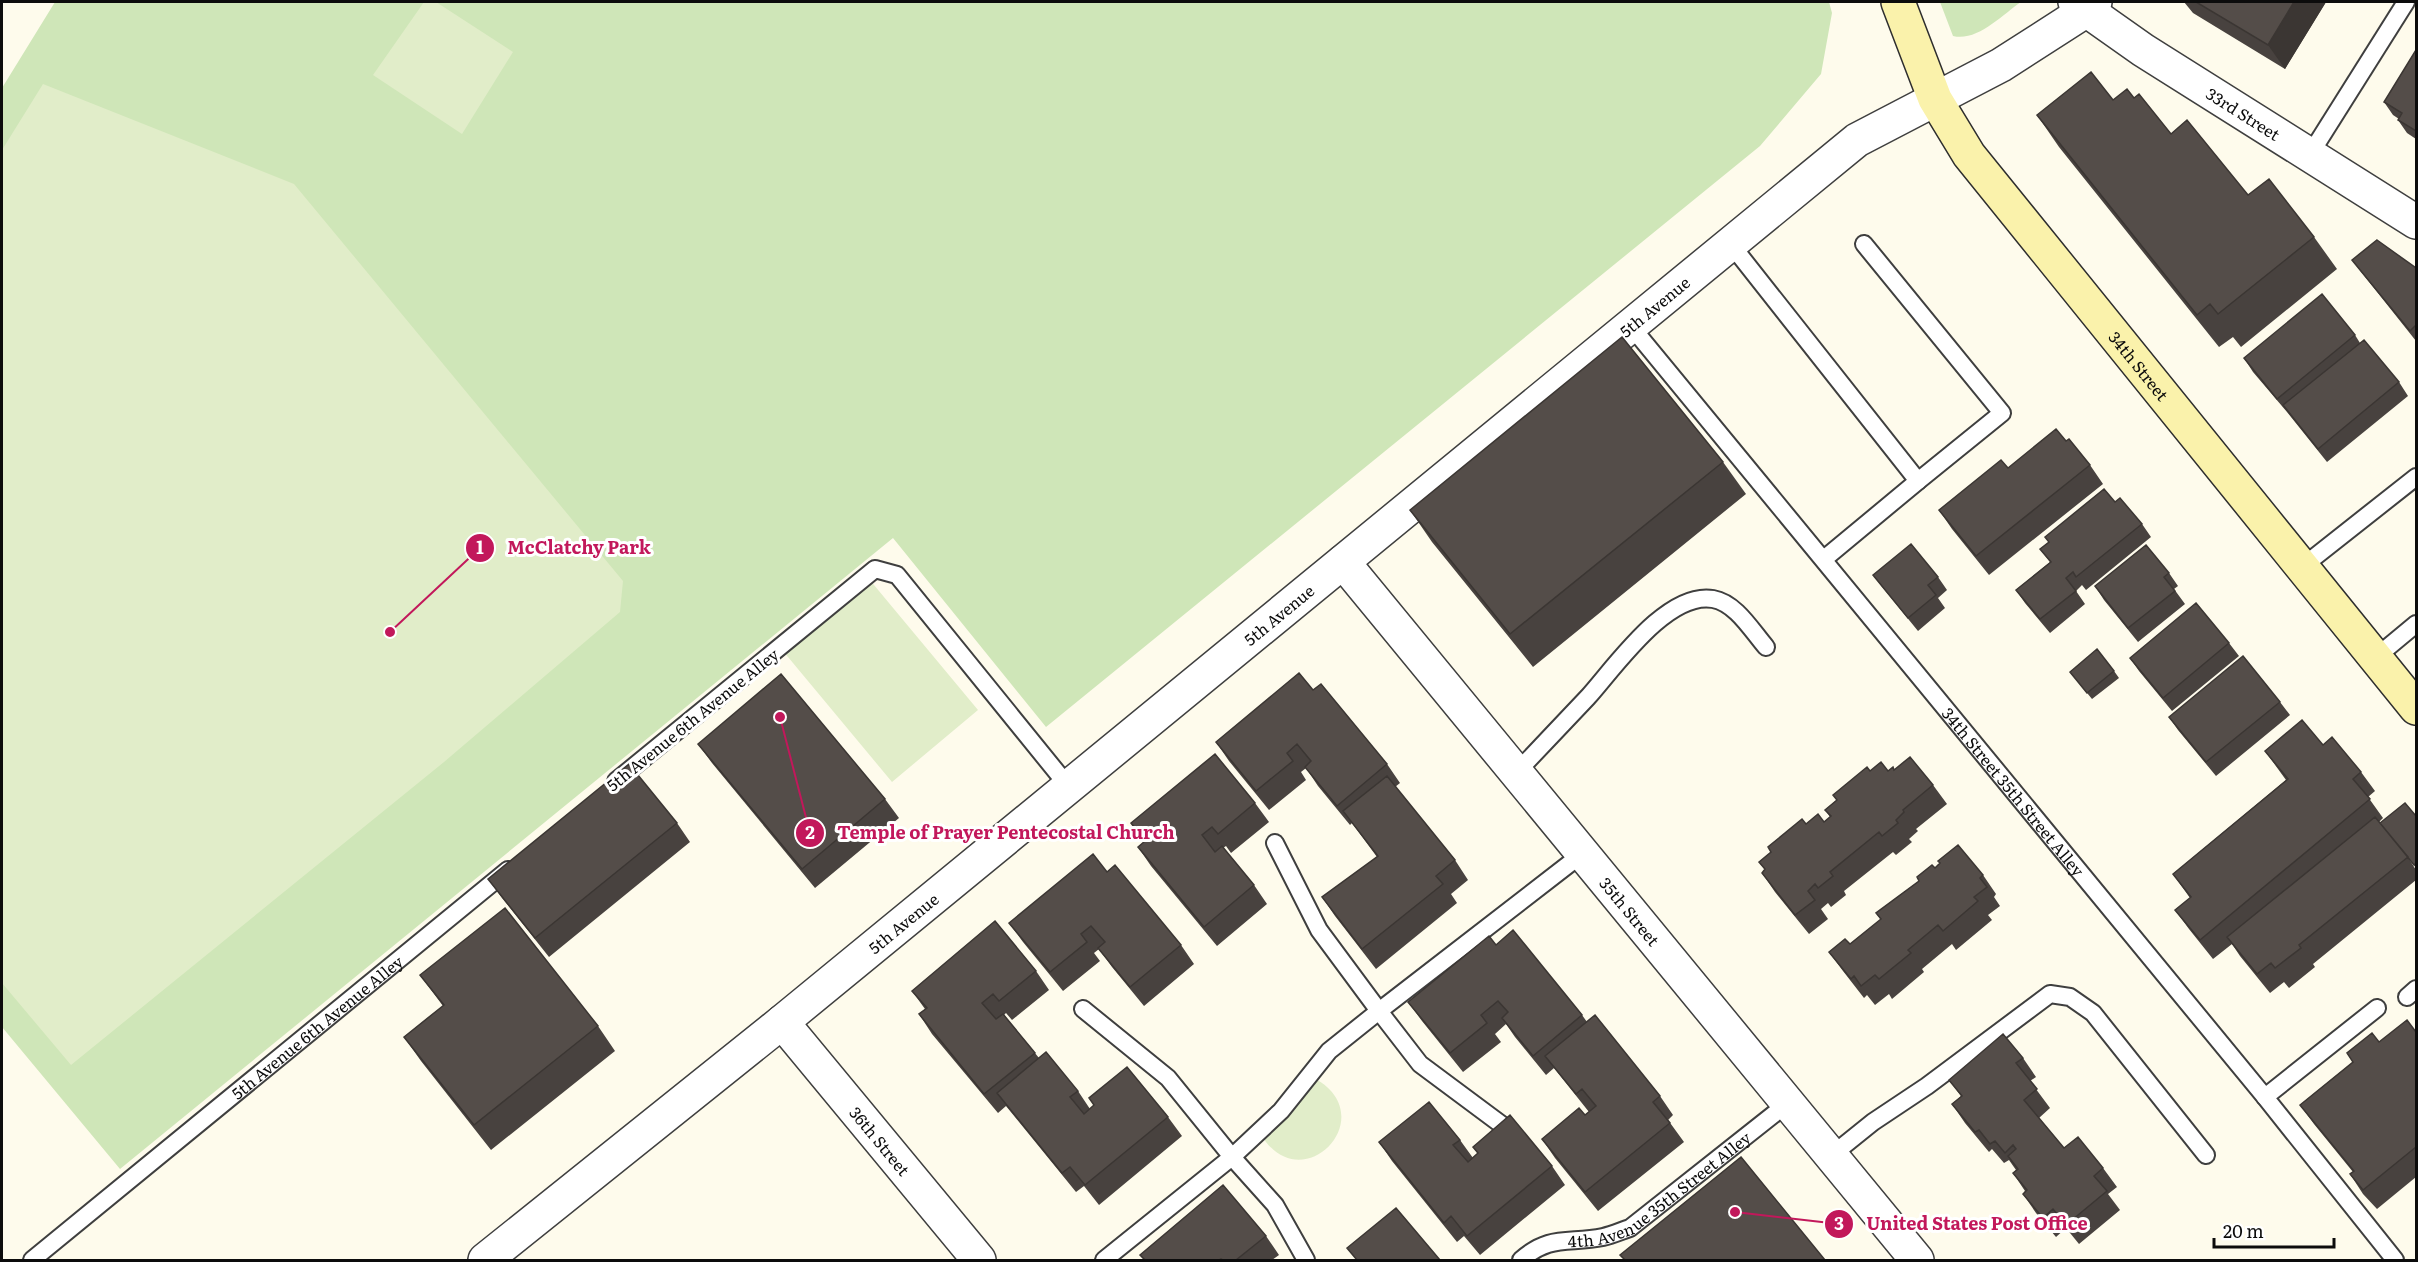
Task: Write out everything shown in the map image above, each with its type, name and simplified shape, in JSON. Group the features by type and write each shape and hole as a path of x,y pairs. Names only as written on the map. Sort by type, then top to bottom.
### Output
{"street":[{"name":"34th Street","path":"1898,2 1935,99 1969,155 2416,708"},
{"name":"5th Avenue","path":"485,1260 782,1022 1857,140 2001,65 2085,5"},
{"name":"33rd Street","path":"2085,5 2309,156 2416,222"},
{"name":"35th Street","path":"1343,562 1581,854 1832,1155 1911,1258"},
{"name":"36th Street","path":"782,1022 966,1256"}],"lane":[{"path":"2309,156 2406,2"},
{"path":"1730,243 1918,481"},
{"path":"1824,558 2002,413 1864,244"},
{"name":"34th Street 35th Street Alley","path":"1630,325 1824,558 2265,1097 2395,1260"},
{"path":"2302,567 2416,477"},
{"name":"5th Avenue 6th Avenue Alley","path":"605,790 875,569 897,575 1068,786"},
{"path":"1516,773 1590,695 1634,642 1687,602 1711,599 1729,606 1766,647"},
{"path":"2375,658 2416,624"},
{"path":"1275,843 1323,935 1420,1064 1510,1131"},
{"path":"1104,1260 1232,1157 1288,1104 1329,1051 1581,854"},
{"name":"5th Avenue 6th Avenue Alley","path":"32,1260 522,859"},
{"path":"1832,1155 1873,1122 1928,1086 2050,994 2070,998 2092,1013 2205,1155"},
{"path":"2265,1097 2377,1008"},
{"path":"1083,1009 1168,1078 1232,1157 1275,1205 1306,1260"},
{"name":"4th Avenue 35th Street Alley","path":"1521,1260 1540,1246 1558,1240 1602,1237 1630,1228 1788,1103"}],"green space":[{"path":"55,2 1829,2 1832,13 1821,74 1760,146 1046,727 893,538 120,1169 2,1027 2,88"},
{"path":"424,2 436,2 513,52 462,134 373,75"},
{"path":"1940,2 2021,2 1989,26 1962,37 1953,36"},
{"path":"43,84 294,184 623,581 620,612 444,762 71,1065 2,983 2,150"},
{"path":"869,579 978,710 892,782 783,651"},
{"path":"1310,1076 1332,1092 1341,1111 1339,1129 1330,1145 1314,1156 1296,1160 1277,1153 1260,1133"}],"building":[{"path":"2196,2 2294,2 2268,45"},
{"path":"2416,50 2416,131 2398,120 2402,113 2384,102"},
{"path":"2091,72 2113,100 2127,89 2134,98 2139,94 2171,134 2187,120 2248,195 2269,179 2314,237 2218,314 2210,304 2197,315 2037,115"},
{"path":"2377,240 2416,268 2416,325 2410,331 2352,260"},
{"path":"2322,294 2355,335 2277,399 2244,358"},
{"path":"1622,337 1723,462 1510,634 1410,510"},
{"path":"2364,340 2399,382 2318,449 2283,405"},
{"path":"2056,429 2066,441 2069,439 2090,465 1976,556 1939,510 2001,460 2008,468"},
{"path":"2104,489 2115,502 2120,498 2142,524 2076,577 2073,572 2066,578 2076,591 2040,619 2016,590 2051,562 2040,549 2049,542 2045,537"},
{"path":"1911,544 1938,577 1928,585 1936,595 1908,618 1873,575"},
{"path":"2146,545 2169,573 2164,577 2175,591 2128,628 2095,586"},
{"path":"2196,603 2229,643 2163,698 2130,658"},
{"path":"2097,649 2114,671 2087,693 2070,672"},
{"path":"2243,656 2280,702 2206,762 2169,717"},
{"path":"1299,673 1313,690 1321,684 1387,764 1337,806 1305,767 1311,761 1297,744 1287,753 1293,761 1256,791 1216,742"},
{"path":"781,674 885,799 802,869 698,744"},
{"path":"2302,720 2323,745 2332,737 2361,772 2353,779 2370,799 2200,940 2175,910 2191,897 2173,874 2288,779 2265,751"},
{"path":"1215,754 1255,803 1218,834 1212,827 1202,835 1215,852 1222,846 1254,885 1204,927 1138,847 1145,841 1131,823"},
{"path":"1910,757 1933,785 1903,810 1904,812 1896,820 1898,823 1882,836 1879,832 1830,872 1833,876 1818,888 1815,884 1808,891 1815,900 1795,915 1762,873 1765,869 1759,862 1771,852 1768,847 1802,819 1806,824 1818,814 1824,822 1831,816 1825,810 1837,800 1833,795 1867,767 1870,771 1881,762 1888,771 1893,767 1894,770"},
{"path":"629,764 677,823 535,938 488,879"},
{"path":"1387,776 1455,860 1436,876 1443,884 1362,949 1322,897 1378,856 1343,811"},
{"path":"2405,803 2416,816 2416,863 2414,865 2380,823"},
{"path":"2375,817 2408,857 2299,945 2301,948 2275,968 2271,963 2257,974 2227,937"},
{"path":"1958,845 1983,875 1980,878 1987,887 1974,897 1978,901 1943,931 1938,925 1908,950 1911,953 1879,979 1875,975 1861,986 1854,976 1851,979 1829,952 1845,939 1850,944 1881,919 1876,913 1919,881 1917,877 1932,865 1935,868 1940,863 1938,861"},
{"path":"1093,854 1107,872 1115,865 1181,945 1130,987 1098,948 1105,942 1091,926 1081,934 1087,942 1050,972 1009,923"},
{"path":"505,908 598,1026 474,1125 404,1037 444,1005 420,975"},
{"path":"995,921 1036,971 999,1001 993,994 982,1003 996,1019 1003,1014 1035,1053 984,1094 919,1014 927,1008 912,991"},
{"path":"1513,930 1582,1015 1533,1056 1502,1018 1508,1012 1498,1001 1481,1015 1487,1023 1450,1053 1408,1002 1489,936 1496,945"},
{"path":"1595,1015 1660,1096 1653,1102 1670,1123 1585,1192 1542,1139 1579,1108 1585,1115 1596,1106 1582,1089 1576,1094 1545,1056"},
{"path":"2407,1020 2416,1032 2416,1147 2363,1190 2350,1174 2354,1171 2300,1105 2353,1062 2347,1053 2372,1033 2379,1042"},
{"path":"2003,1034 2023,1058 2016,1063 2037,1089 2024,1100 2064,1148 2078,1137 2103,1168 2094,1176 2107,1191 2066,1225 2053,1209 2043,1218 2023,1194 2027,1190 2013,1173 2018,1169 2008,1156 2016,1149 2013,1145 2005,1153 1995,1141 1990,1144 1979,1130 1975,1132 1952,1104 1962,1096 1949,1080"},
{"path":"1046,1052 1078,1091 1070,1097 1084,1114 1094,1105 1089,1098 1127,1067 1168,1117 1085,1185 1070,1167 1062,1173 997,1093"},
{"path":"1429,1102 1460,1140 1453,1145 1468,1162 1478,1153 1473,1147 1510,1115 1552,1166 1467,1236 1451,1216 1444,1223 1379,1142"},
{"path":"1741,1157 1825,1260 1625,1260 1620,1255"},
{"path":"1223,1185 1266,1236 1236,1260 1145,1260 1140,1255"},
{"path":"1396,1208 1440,1260 1357,1260 1347,1248"}],"place":[{"name":"McClatchy Park","path":"390,632"},
{"name":"Temple of Prayer Pentecostal Church","path":"780,717"},
{"name":"United States Post Office","path":"1735,1212"}]}
